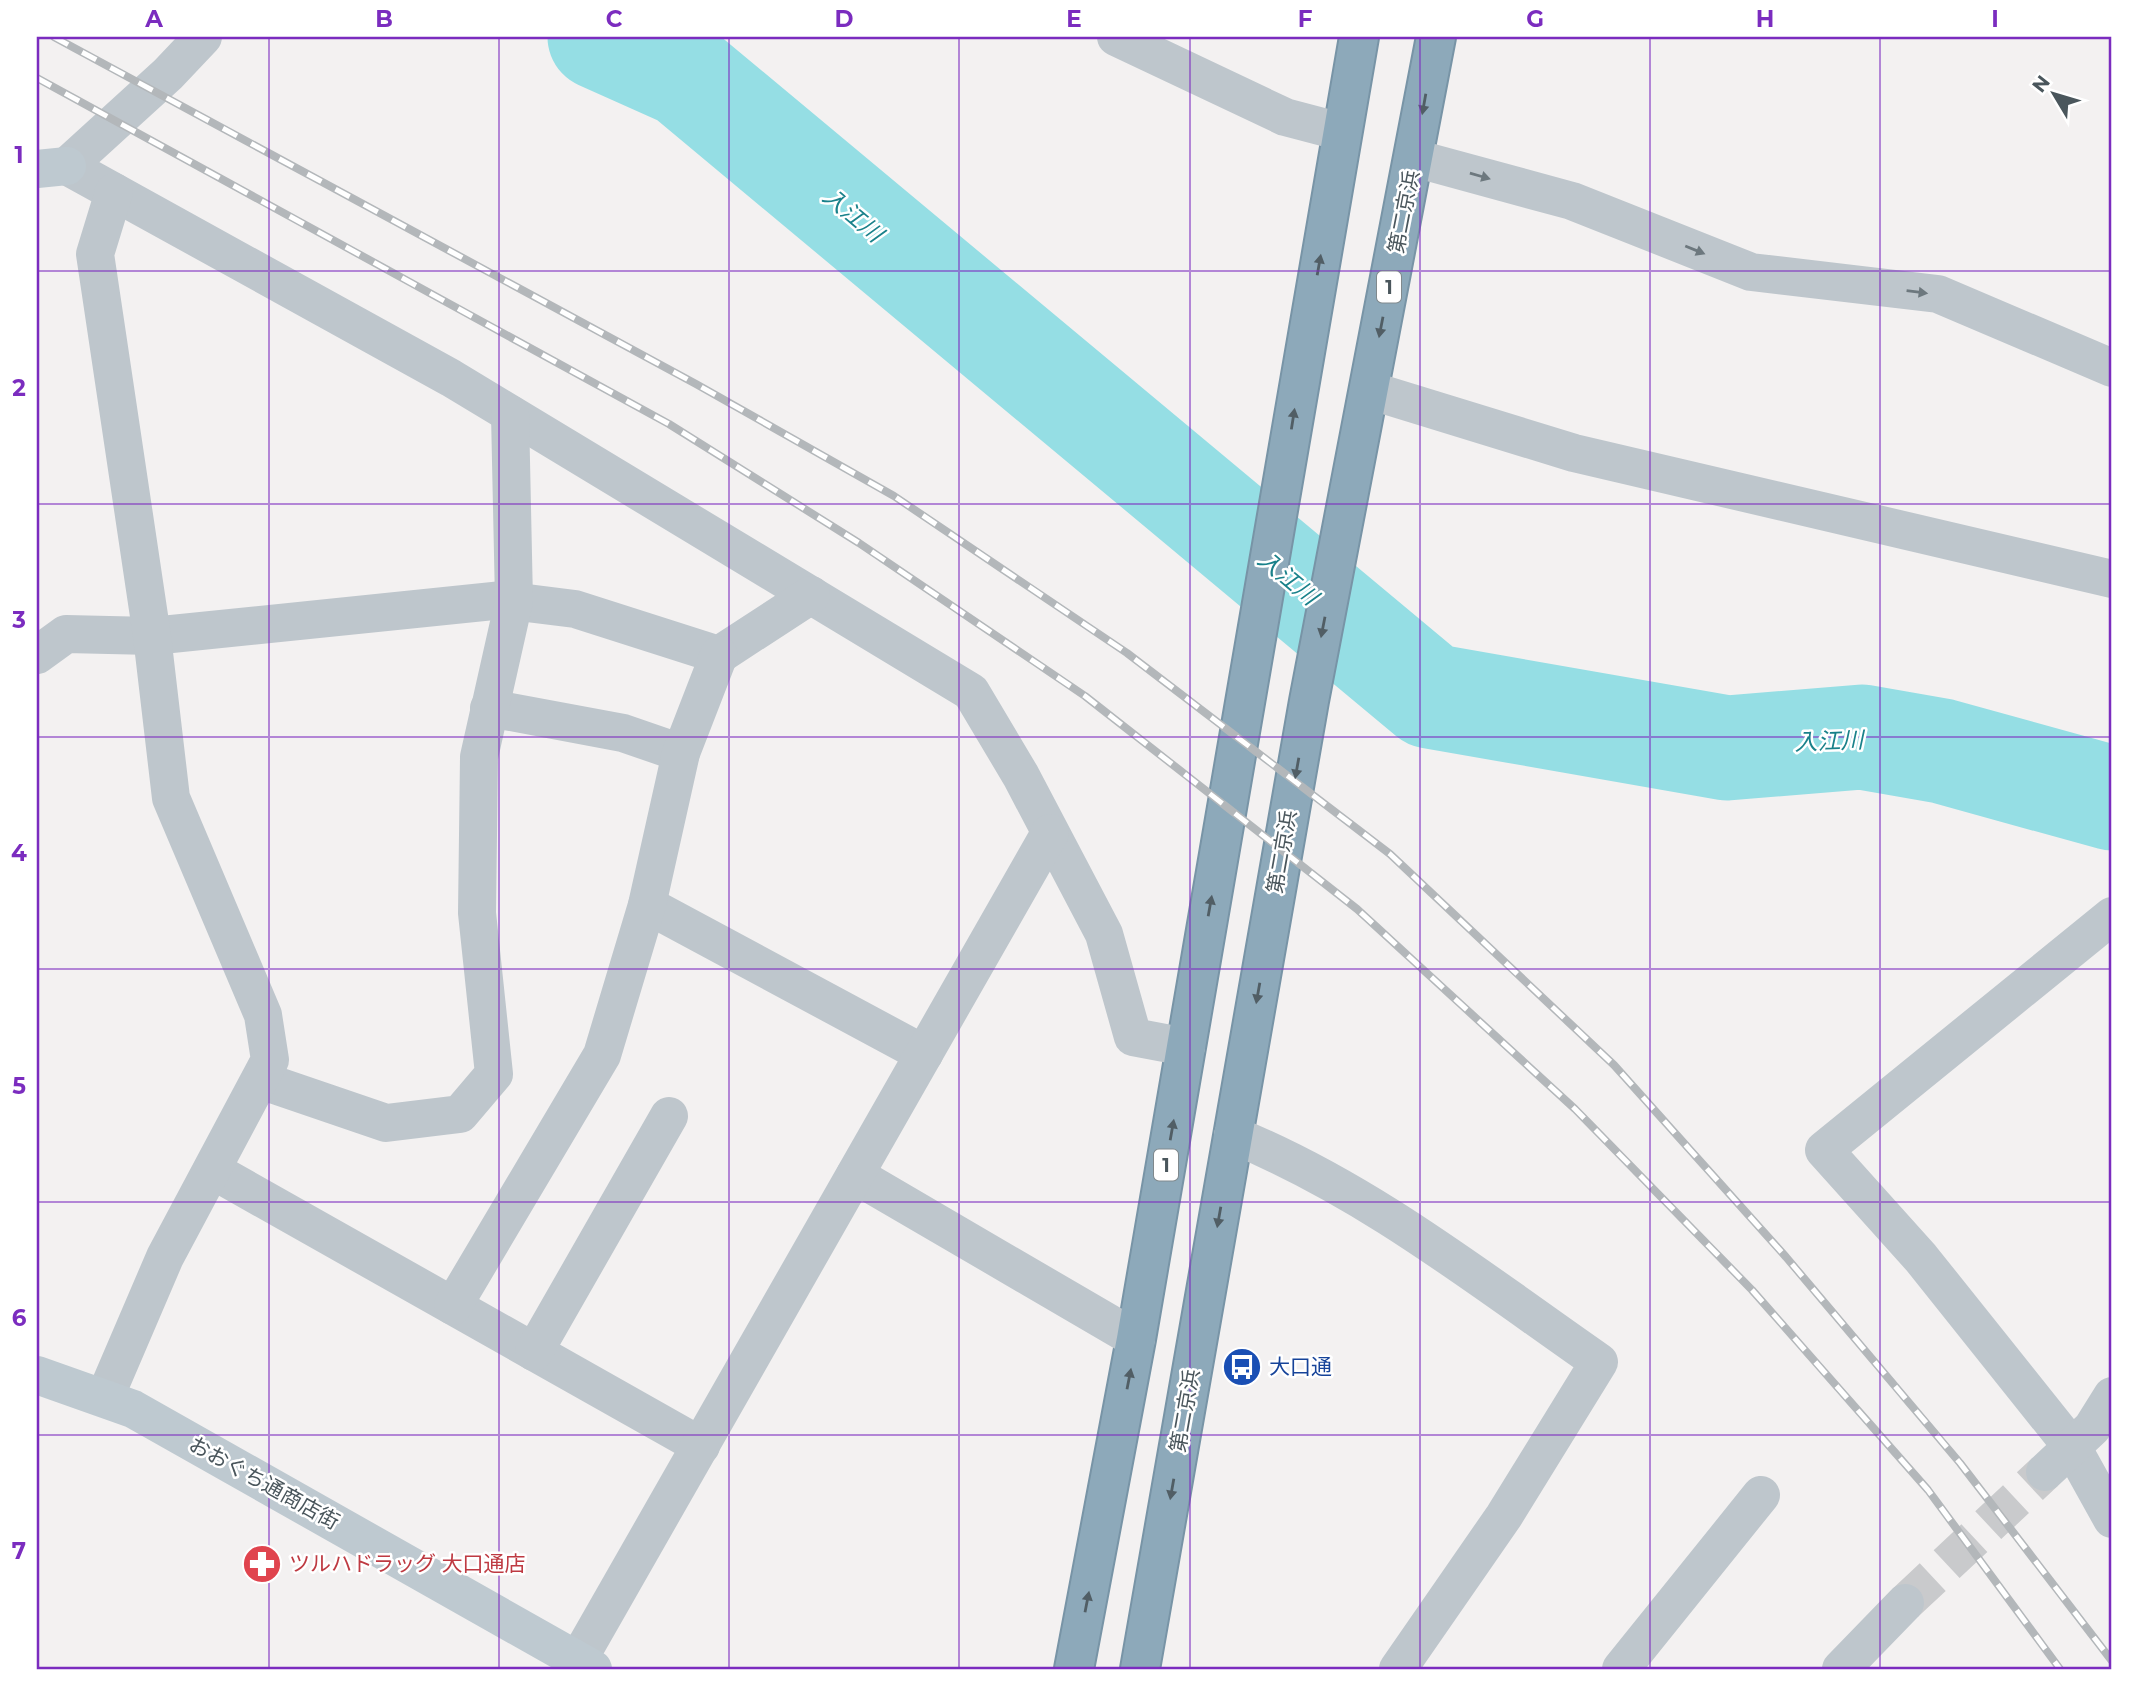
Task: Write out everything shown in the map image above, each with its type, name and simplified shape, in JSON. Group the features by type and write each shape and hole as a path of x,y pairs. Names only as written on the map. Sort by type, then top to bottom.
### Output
{"highway":[{"name":"1","path":"1074,1669 1136,1339 1359,37"},
{"name":"第二京浜","path":"1140,1669 1309,701 1436,37"}],"main road":[{"name":"おおぐち通商店街","path":"37,1375 133,1409 574,1664"}],"street":[{"path":"52,167 168,74 203,37"},
{"path":"1116,37 1285,117 1342,132"},
{"path":"1414,158 1572,201 1751,272 1938,294 2112,368"},
{"path":"52,167 114,191 451,378 971,692 1104,934 1133,1037 1186,1047"},
{"path":"104,1397 165,1257 270,1060 263,1015 171,798 152,636 95,254 114,191"},
{"path":"1369,390 1574,453 2112,579"},
{"path":"260,1080 386,1123 460,1114 494,1074 477,914 479,757 514,601 510,414"},
{"path":"453,1306 602,1055 647,905 681,753 719,655 811,595"},
{"path":"37,655 65,634 152,636 514,601 575,609 719,655"},
{"path":"489,708 623,733 681,753"},
{"path":"574,1664 1050,833"},
{"path":"647,905 924,1054"},
{"path":"2112,916 1824,1150 1921,1258 2058,1459 2112,1519"},
{"path":"534,1352 669,1116"},
{"path":"1233,1135 1280,1154 1377,1209 1599,1362 1504,1516 1398,1669"},
{"path":"212,1170 701,1446"},
{"path":"855,1175 1136,1339"},
{"path":"2058,1459 2092,1428 2112,1396"},
{"path":"1621,1669 1761,1495"},
{"path":"1841,1669 1905,1603"}],"waterway":[{"name":"入江川","path":"600,37 685,75 1430,696 1727,748 1862,737 1942,751 2112,798"}],"tunnel":[{"path":"1905,1603 2045,1472"}],"railway":[{"path":"54,37 696,384 894,496 1127,653 1390,854 1614,1065 1786,1257 1960,1463 2112,1661"},
{"path":"37,78 669,424 859,543 1085,696 1357,909 1575,1109 1752,1290 1928,1490 2060,1669"}],"place":[{"name":"大口通","path":"1242,1367"},
{"name":"ツルハドラッグ 大口通店","path":"262,1564"}]}
